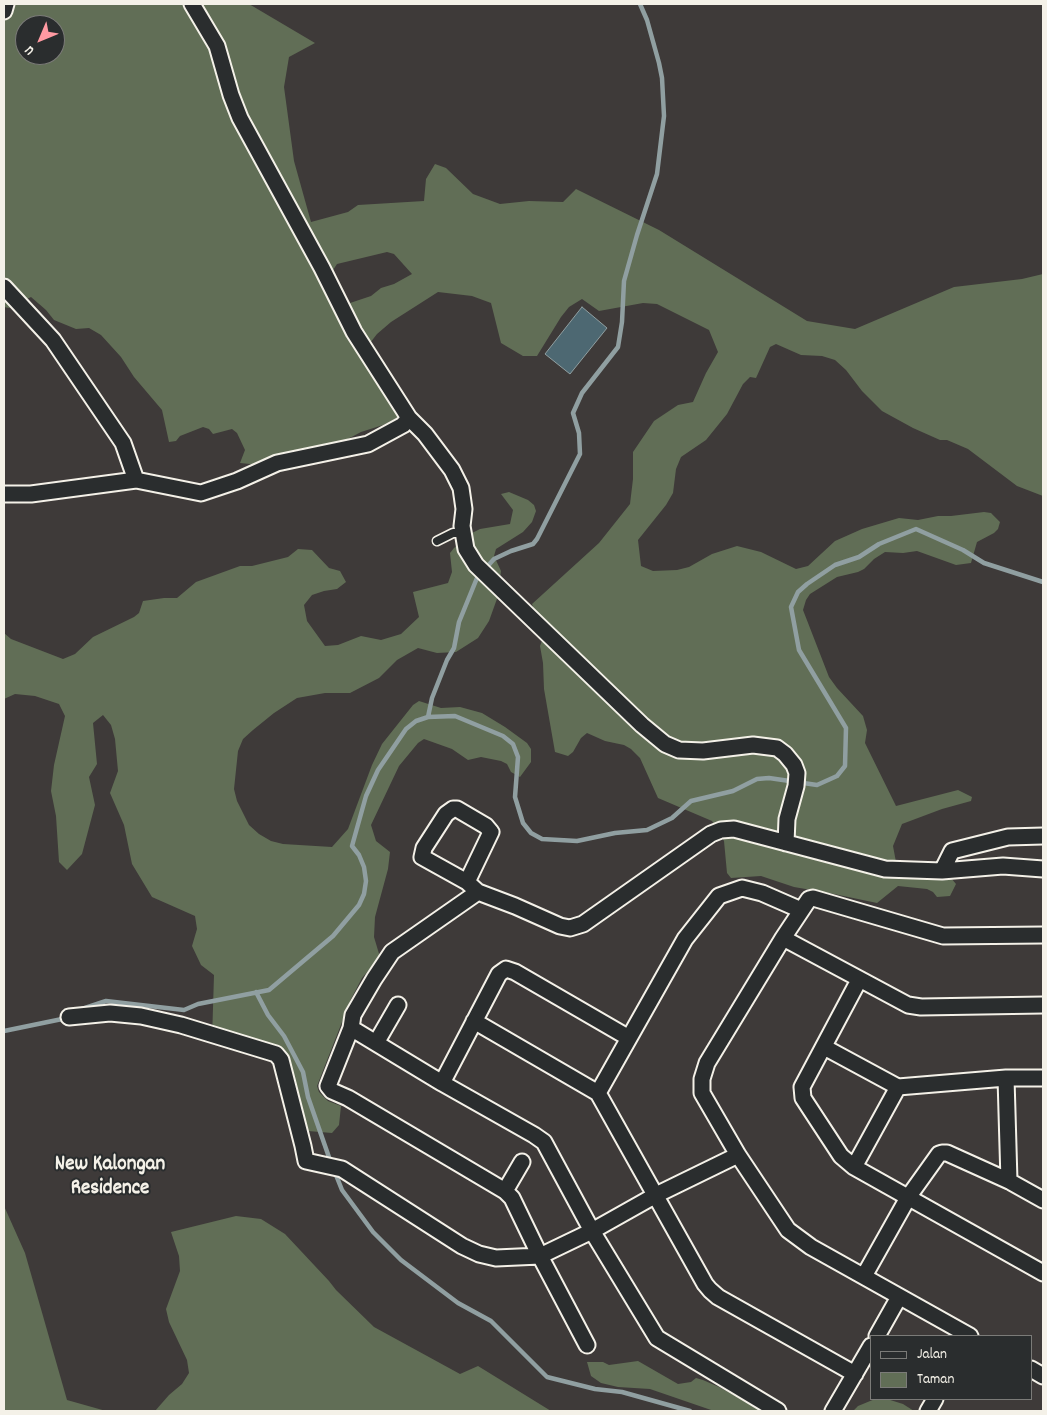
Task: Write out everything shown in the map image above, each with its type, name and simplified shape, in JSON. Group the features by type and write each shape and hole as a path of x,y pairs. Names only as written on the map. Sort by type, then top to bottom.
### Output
{"street":[{"path":"4,11 6,4"},
{"path":"192,4 217,46 231,95 240,118 354,332 409,418 426,434 447,463 461,488 464,509 462,526 466,549 476,565 569,656 665,744 679,750 695,751 753,745 777,748 794,765 797,780 787,819 786,843"},
{"path":"4,287 53,340 123,443 136,480"},
{"path":"4,494 31,494 136,480 201,494 237,481 276,463 368,444 403,425 409,418"},
{"path":"587,1345 512,1198 505,1191 348,1098 332,1091 328,1086 353,1015 392,952 472,887 491,832 486,826 457,809 453,809 446,814 424,848 422,857 472,887 560,926 570,928 583,924 711,834 722,830 734,829 885,869 942,871 1003,866 1043,869"},
{"path":"942,871 952,851 1008,837 1043,836"},
{"path":"598,1093 685,940 719,896 742,888 762,893 801,910"},
{"path":"968,1335 811,1247 788,1230 738,1155 702,1093 702,1079 707,1063 809,899 813,898 943,936 1043,935"},
{"path":"783,938 908,1005 921,1007 1043,1005"},
{"path":"442,1084 499,974 506,969 515,972 629,1038"},
{"path":"859,980 802,1087 803,1098 841,1156 854,1166 1043,1272"},
{"path":"376,1043 398,1005"},
{"path":"69,1017 110,1013 141,1016 181,1025 276,1054 281,1060 306,1162 342,1169 462,1246 479,1254 496,1258 540,1256 592,1232 656,1195 738,1155"},
{"path":"474,1021 598,1093 710,1290 718,1297 855,1374"},
{"path":"350,1028 442,1084 534,1134 544,1142 592,1232 657,1338 778,1411"},
{"path":"824,1047 898,1087 1006,1078 1043,1078"},
{"path":"1006,1078 1009,1181"},
{"path":"854,1166 898,1087"},
{"path":"864,1276 909,1196 937,1157 942,1153 947,1153 1009,1181 1043,1200"},
{"path":"505,1191 522,1162"},
{"path":"877,1335 899,1297"},
{"path":"833,1411 870,1348"},
{"path":"1032,1370 1043,1376"},
{"path":"928,1411 934,1400"}],"lane":[{"path":"437,541 453,533 463,533"}],"green space":[{"path":"4,4 249,4 315,43 289,57 284,87 294,161 311,222 348,212 358,205 424,201 426,179 435,164 446,168 473,194 500,204 529,201 563,202 576,189 659,230 807,321 855,329 954,287 1022,279 1043,274 1043,496 1017,486 968,449 947,440 940,440 882,411 835,360 822,356 801,355 776,344 770,347 756,378 750,377 743,384 727,414 706,440 681,457 676,469 673,493 666,505 638,540 641,566 653,571 677,570 689,567 712,554 737,546 761,552 796,569 808,566 835,541 862,529 899,518 918,520 938,516 984,512 991,513 1000,522 998,529 994,533 977,542 971,563 956,565 917,551 903,553 885,552 864,569 837,577 810,594 803,610 829,677 863,716 867,730 865,743 896,806 958,790 972,797 971,801 942,809 902,824 893,846 896,862 924,875 951,878 956,884 950,896 937,897 927,889 898,886 877,903 794,887 761,876 731,878 727,873 724,841 712,821 658,798 640,758 631,749 587,733 568,756 555,752 544,689 540,646 543,638 532,604 599,543 630,504 633,479 633,452 654,421 678,405 693,402 718,352 709,330 657,304 643,303 599,311 582,299 569,307 561,317 537,356 523,356 501,343 491,303 472,296 438,292 391,322 370,343 413,410 344,441 260,465 240,463 245,450 237,433 232,429 213,434 209,429 203,427 180,436 176,441 169,442 162,410 134,377 121,357 101,335 89,328 76,329 54,320 31,297 9,308 4,307","holes":["387,252 394,254 412,274 394,284 381,288 371,296 350,303 331,303 325,282 337,264"]},
{"path":"509,492 528,500 534,505 536,511 532,522 523,532 496,549 494,556 501,571 498,596 489,621 478,638 456,652 437,653 418,648 397,660 379,678 350,693 325,693 297,698 253,730 243,739 238,751 234,789 237,801 249,825 271,841 283,844 332,847 348,829 382,744 413,705 419,701 441,708 460,707 482,713 527,743 531,749 531,762 520,777 511,772 507,764 501,761 481,757 468,760 452,749 424,739 418,743 399,766 371,825 376,841 390,852 388,869 375,917 374,937 380,957 362,978 351,999 317,1086 319,1092 328,1101 341,1106 339,1125 332,1133 308,1131 286,1054 275,1050 260,1054 227,1047 212,1040 214,975 201,965 192,946 197,929 195,916 152,897 132,864 124,825 110,793 118,771 115,739 111,725 103,715 93,723 97,764 89,777 95,805 82,854 67,870 59,862 56,816 51,791 54,765 65,716 59,704 35,696 15,694 4,699 4,633 11,639 63,659 75,654 93,637 134,617 139,613 143,601 177,598 196,582 240,566 252,566 288,557 298,549 312,550 329,568 340,571 346,582 337,589 312,595 304,605 307,621 325,646 338,645 361,636 381,640 401,634 419,617 413,592 448,583 452,572 450,553 454,548 480,529 510,524 513,510 501,494"},
{"path":"4,1206 25,1253 67,1400 106,1411 4,1411"},
{"path":"236,1216 261,1219 285,1234 336,1290 374,1327 460,1374 478,1366 551,1411 155,1411 182,1384 189,1373 187,1360 169,1322 166,1309 180,1271 179,1256 171,1232"},
{"path":"638,1361 678,1384 691,1382 696,1378 703,1380 763,1411 714,1411 650,1389 618,1387 601,1383 591,1376 587,1362 603,1362 609,1365"},
{"path":"873,1400 890,1400 903,1404 914,1411 853,1411 858,1406"}],"water":[{"path":"582,307 607,328 570,374 545,354"}],"waterway":[{"path":"428,717 432,698 447,660 454,648 459,622 477,578 494,559 533,544 537,539 580,454 579,433 573,413 582,393 618,347 622,322 624,281 657,174 664,116 662,78 659,63 647,20 640,4"},
{"path":"82,1009 106,1001 184,1010 198,1004 269,990 333,936 359,905 364,894 366,881 364,867 359,855 352,846 366,796 378,770 406,729 416,721 428,717 455,716 503,736 513,744 518,757 515,797 523,823 531,833 542,839 577,841 615,833 647,830 672,818 691,801 733,791 757,779 769,778 817,785 837,776 845,766 846,728 799,650 791,607 798,592 835,565 859,557 879,544 916,529 963,550 984,563 1043,582"},
{"path":"256,992 268,1015 284,1036 303,1072 308,1097 331,1163"},
{"path":"4,1031 67,1018"},
{"path":"334,1170 342,1190 373,1232 401,1260 458,1303 491,1321 547,1377 595,1389 622,1392 690,1411"}],"district":[{"name":"New Kalongan Residence","path":"110,1178"}]}
